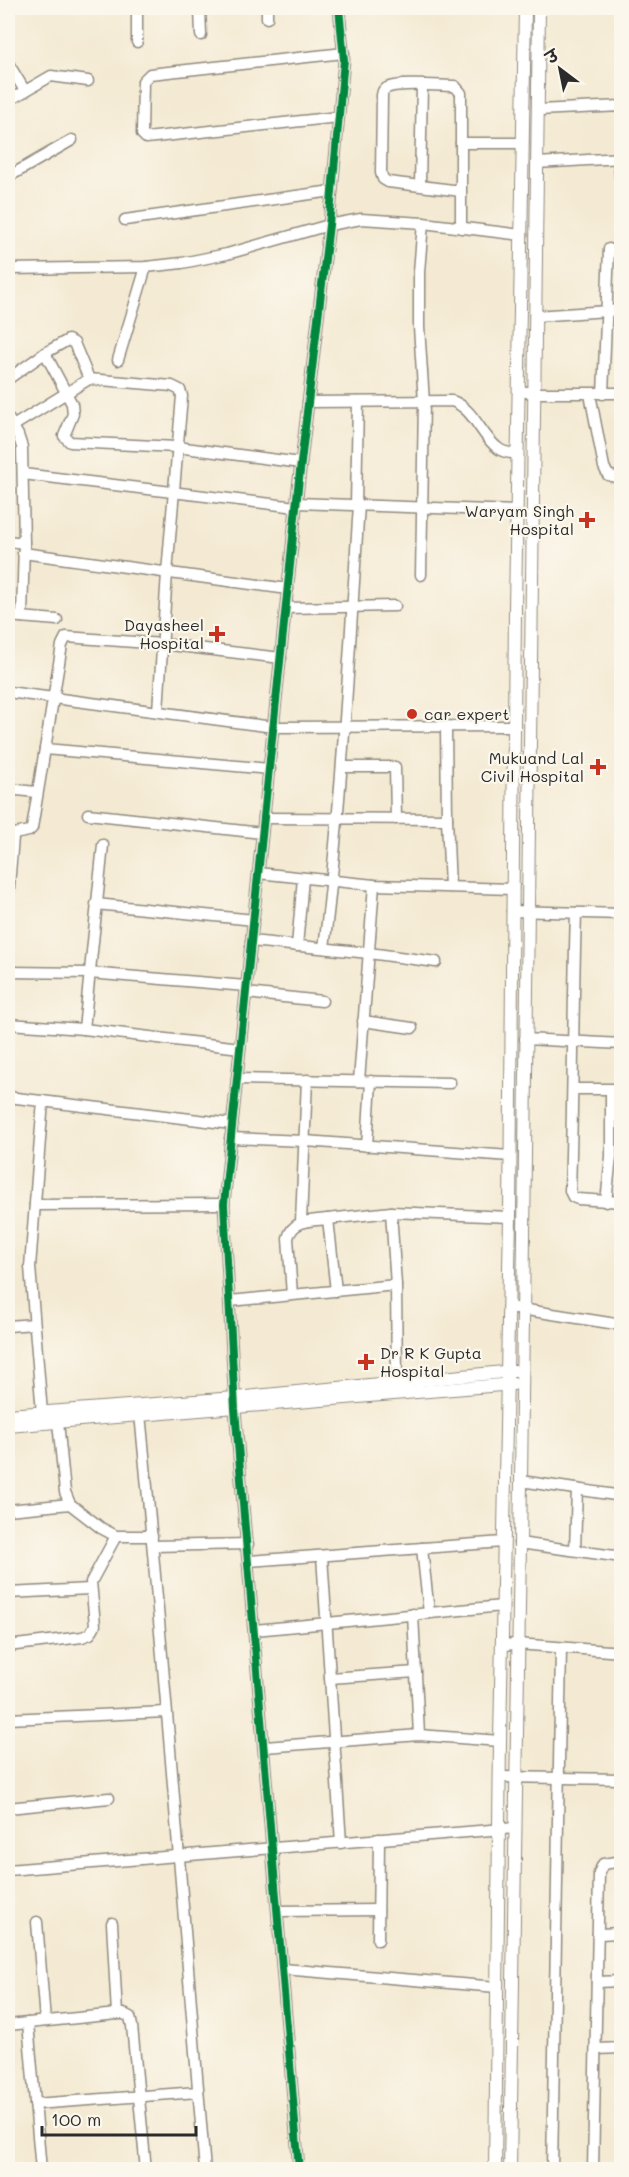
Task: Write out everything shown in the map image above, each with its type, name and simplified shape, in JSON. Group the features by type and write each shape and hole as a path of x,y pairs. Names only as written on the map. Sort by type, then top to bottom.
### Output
{"main road":[{"path":"495,2169 503,1542 510,1217 516,512 525,8"},
{"path":"510,2169 539,8"},
{"path":"8,1426 140,1414 397,1381 521,1371"},
{"path":"8,1415 520,1384"}],"street":[{"path":"137,8 137,42"},
{"path":"200,8 201,35"},
{"path":"299,2169 235,1403 224,1204 301,463 329,225 344,53 339,8"},
{"path":"338,117 146,138 141,134 143,81 150,74 344,53"},
{"path":"8,63 25,91"},
{"path":"8,101 51,76 88,81"},
{"path":"420,185 422,86"},
{"path":"461,191 388,182 383,179 381,173 382,95 384,90 389,87 422,86 459,88 461,93 461,143 461,191 461,228"},
{"path":"538,110 621,106"},
{"path":"8,177 72,140"},
{"path":"461,143 523,143"},
{"path":"537,163 620,158 621,192"},
{"path":"125,220 332,191"},
{"path":"8,269 146,267 226,254 329,225 361,219 423,223 522,235"},
{"path":"421,576 424,402 419,272 423,223"},
{"path":"603,394 609,249"},
{"path":"118,360 146,267"},
{"path":"535,316 621,310"},
{"path":"8,379 65,341 72,341 89,379"},
{"path":"45,353 74,409 64,436 70,442 177,447 301,463"},
{"path":"22,617 22,447 10,422 89,379 172,386 180,390 182,396 158,711"},
{"path":"519,392 621,393"},
{"path":"590,394 604,467 608,474 615,477 621,476"},
{"path":"308,402 452,402 460,404 500,450 518,454"},
{"path":"324,948 345,726 357,505 358,402"},
{"path":"23,474 297,505 357,505 516,512"},
{"path":"8,542 23,548 167,573 288,589"},
{"path":"286,608 395,606"},
{"path":"8,616 57,620"},
{"path":"8,897 14,834 29,831 32,828 62,642 66,638 162,644 281,658"},
{"path":"8,692 54,696 273,727 514,726"},
{"path":"446,726 450,887"},
{"path":"45,749 270,770"},
{"path":"342,767 395,767 396,819"},
{"path":"8,789 36,792"},
{"path":"88,814 262,833"},
{"path":"264,818 447,819"},
{"path":"84,1029 103,845"},
{"path":"258,873 374,885 513,889"},
{"path":"297,946 303,878"},
{"path":"359,1081 374,885"},
{"path":"96,904 254,920"},
{"path":"512,911 621,914"},
{"path":"576,913 570,1194 578,1200 621,1202"},
{"path":"251,941 369,952 436,962"},
{"path":"8,972 89,973 246,990 322,1001"},
{"path":"363,1021 412,1028"},
{"path":"8,1024 84,1029 240,1048"},
{"path":"525,1039 621,1044"},
{"path":"237,1079 450,1083"},
{"path":"301,1222 307,1080"},
{"path":"368,1146 371,1081"},
{"path":"574,1089 616,1090 616,1157 606,1202"},
{"path":"8,1097 232,1124"},
{"path":"42,1413 30,1267 43,1101"},
{"path":"230,1138 305,1141 510,1156"},
{"path":"35,1205 224,1204"},
{"path":"292,1295 288,1238 292,1228 301,1222 391,1212 510,1217"},
{"path":"391,1212 396,1285 397,1381"},
{"path":"328,1219 336,1291"},
{"path":"230,1301 396,1285"},
{"path":"508,1307 621,1325"},
{"path":"8,1326 34,1324"},
{"path":"140,1414 153,1541 205,2169"},
{"path":"58,1422 65,1492 69,1504 101,1528 116,1536 153,1541 248,1544"},
{"path":"521,1481 621,1496"},
{"path":"575,1550 577,1489"},
{"path":"8,1510 69,1504"},
{"path":"8,1646 82,1637 90,1634 95,1625 90,1589 94,1575 116,1536"},
{"path":"249,1562 503,1542"},
{"path":"519,1543 621,1557"},
{"path":"423,1548 429,1613"},
{"path":"322,1556 341,1843"},
{"path":"8,1593 90,1589"},
{"path":"255,1630 502,1606"},
{"path":"413,1614 419,1735"},
{"path":"502,1645 517,1644 621,1652"},
{"path":"552,2169 561,1647"},
{"path":"330,1678 416,1672"},
{"path":"8,1719 166,1712"},
{"path":"265,1747 419,1735 500,1741"},
{"path":"500,1777 621,1779"},
{"path":"8,1808 109,1798"},
{"path":"8,1870 515,1828"},
{"path":"378,1940 380,1839"},
{"path":"593,2169 600,1868 609,1862 621,1861"},
{"path":"278,1911 378,1910"},
{"path":"37,1922 45,2021"},
{"path":"112,1923 117,2014"},
{"path":"598,1934 621,1933"},
{"path":"283,1969 497,1987"},
{"path":"597,1982 621,1981"},
{"path":"8,2025 124,2013 130,2017 146,2169"},
{"path":"28,2022 41,2169"},
{"path":"596,2049 621,2048"},
{"path":"35,2104 198,2092"}],"cycle path":[{"path":"299,2170 235,1409 224,1204 298,488 329,225 344,60 339,8"}],"place":[{"name":"Waryam Singh Hospital","path":"587,520"},
{"name":"Dayasheel Hospital","path":"217,634"},
{"name":"car expert","path":"412,714"},
{"name":"Mukuand Lal Civil Hospital","path":"598,767"},
{"name":"Dr R K Gupta Hospital","path":"366,1362"}]}
